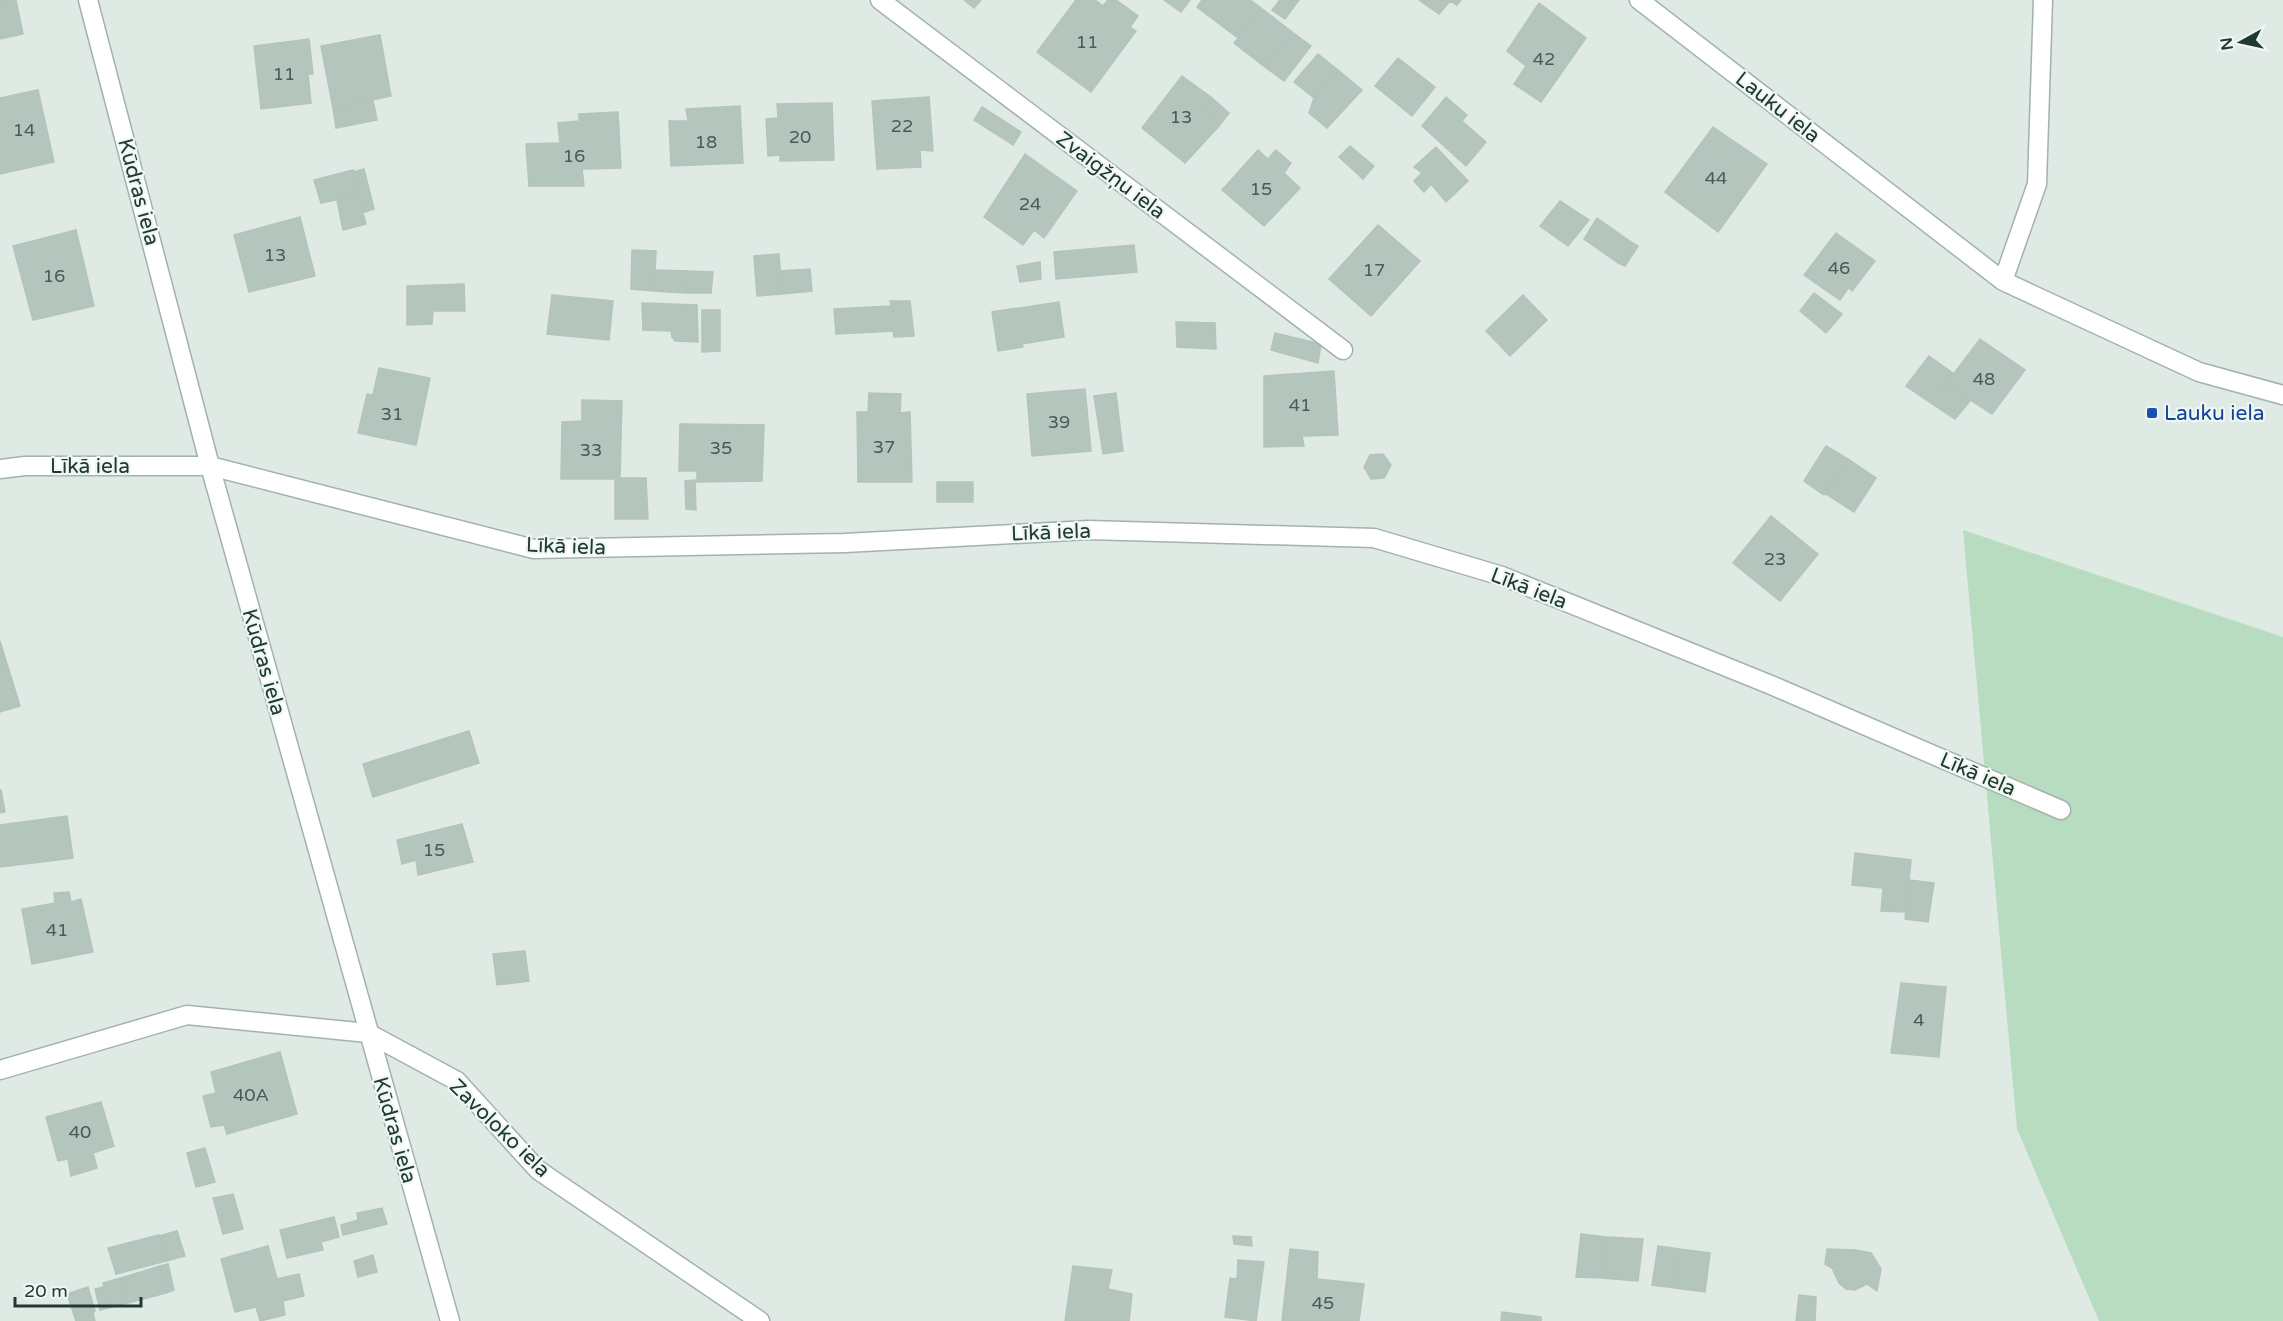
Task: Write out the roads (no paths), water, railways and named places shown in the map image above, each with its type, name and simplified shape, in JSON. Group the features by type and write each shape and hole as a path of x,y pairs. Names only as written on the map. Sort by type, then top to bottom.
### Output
{"street":[{"name":"Kūdras iela","path":"88,0 210,466 450,1321"},
{"name":"Zvaigžņu iela","path":"880,0 1343,350"},
{"name":"Lauku iela","path":"1639,0 2003,281 2199,372 2283,395"},
{"path":"2003,281 2037,184 2043,0"},
{"name":"Līkā iela","path":"0,470 26,466 210,466 534,549 845,543 1089,530 1374,538 1502,576 1771,685 2061,810"},
{"name":"Zavoloko iela","path":"0,1070 187,1015 368,1033 457,1081 538,1170 760,1321"}],"place":[{"name":"Lauku iela","path":"2152,413"}]}
